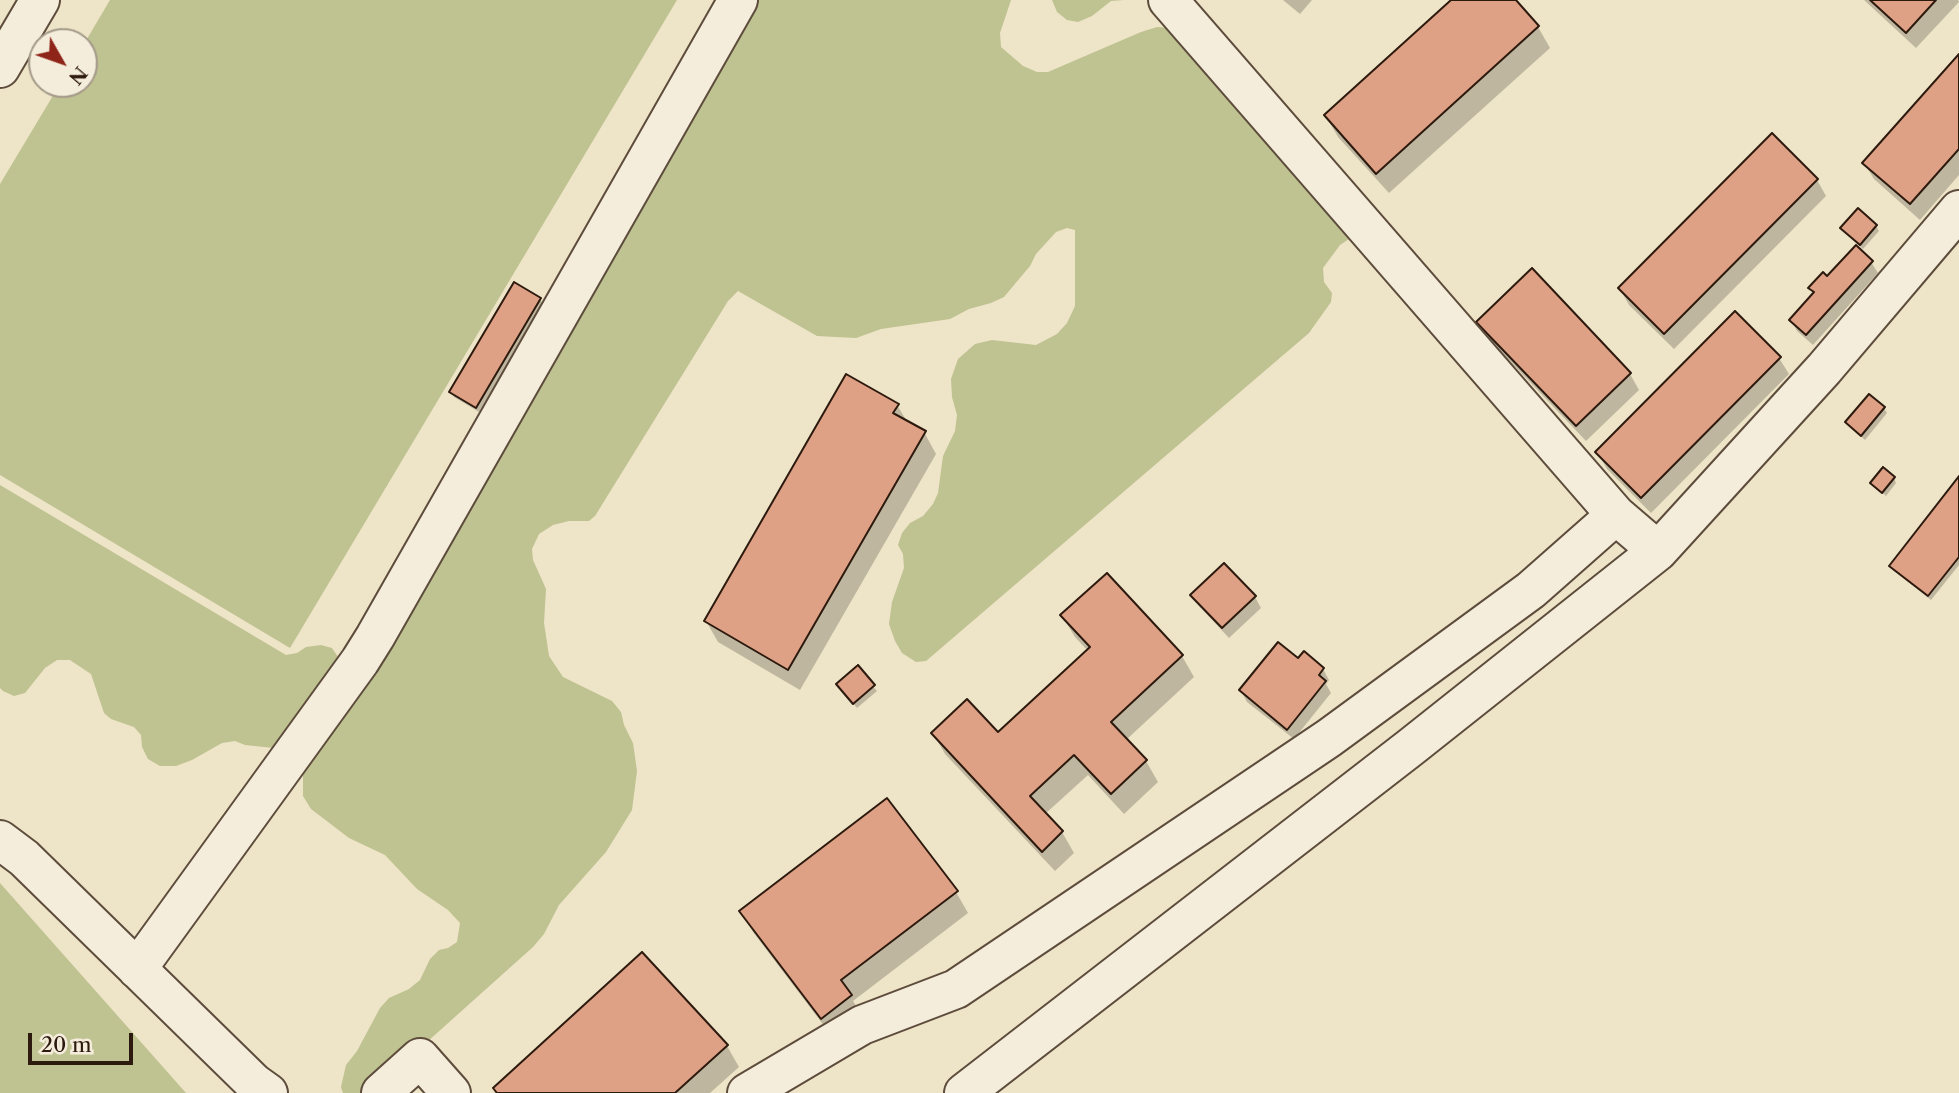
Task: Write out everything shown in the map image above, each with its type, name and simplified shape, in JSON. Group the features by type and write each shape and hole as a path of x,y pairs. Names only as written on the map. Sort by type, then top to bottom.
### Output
{"street":[{"path":"0,68 40,0"},
{"path":"137,969 370,645 738,0"},
{"path":"1168,0 1616,515 1658,551"},
{"path":"964,1093 1411,747 1658,551 1815,379 1959,210"},
{"path":"747,1093 862,1025 956,989 1329,738 1531,590 1616,515"},
{"path":"0,840 24,858 254,1083 268,1093"},
{"path":"381,1093 420,1058 451,1093"}],"green space":[{"path":"110,0 677,0 290,648 0,475 0,184 52,98 98,98 98,28 93,28"},
{"path":"746,0 1011,0 1000,33 1001,47 1023,66 1037,72 1048,72 1141,32 1157,27 1172,28 1352,237 1340,245 1323,268 1324,282 1332,293 1331,302 1309,333 926,661 916,662 902,653 889,624 892,602 904,568 903,554 898,545 902,533 910,523 923,516 938,493 943,456 955,431 957,415 951,379 958,359 975,344 992,340 1036,345 1057,334 1067,323 1075,306 1075,230 1067,228 1056,232 1004,297 950,319 881,329 856,338 817,336 738,291 728,301 595,516 589,521 569,521 553,525 539,534 532,549 533,560 546,589 544,623 549,656 563,677 612,701 621,712 633,743 637,771 632,810 606,852 559,905 544,934 533,947 370,1093 343,1093 341,1087 346,1065 357,1051 380,1008 389,998 409,989 420,980 430,959 439,950 457,942 460,923 448,910 417,889 385,855 349,838 311,809 303,796 303,763"},
{"path":"1052,0 1124,0 1111,1 1092,16 1078,22 1067,20 1057,12"},
{"path":"0,485 286,655 297,653 306,647 321,645 332,648 338,657 338,676 274,748 245,745 235,741 222,743 176,766 160,766 148,759 142,747 141,735 134,727 111,719 104,713 91,674 70,660 57,660 45,668 25,693 14,696 3,691 0,688"},
{"path":"0,883 186,1093 0,1093"}],"building":[{"path":"1451,0 1516,0 1539,26 1376,174 1324,115"},
{"path":"1870,0 1936,0 1906,33"},
{"path":"1959,54 1959,149 1910,204 1862,163"},
{"path":"1772,133 1818,179 1664,334 1618,288"},
{"path":"1858,208 1877,225 1860,245 1840,228"},
{"path":"1856,245 1873,261 1806,335 1789,320 1814,292 1808,288 1823,272 1827,276"},
{"path":"1532,268 1631,373 1576,426 1476,322"},
{"path":"514,282 541,298 476,408 449,392"},
{"path":"1735,311 1781,357 1641,498 1595,452"},
{"path":"846,374 899,404 893,413 926,431 788,670 704,621"},
{"path":"1869,394 1885,407 1861,436 1845,422"},
{"path":"1883,467 1895,477 1882,493 1870,483"},
{"path":"1959,476 1959,557 1928,596 1889,566"},
{"path":"1224,563 1256,596 1222,628 1190,595"},
{"path":"1107,573 1183,655 1111,722 1147,760 1111,794 1074,755 1030,796 1063,831 1042,852 931,733 967,699 998,732 1090,647 1060,615"},
{"path":"1278,642 1298,658 1304,651 1324,668 1319,675 1326,681 1287,730 1239,690"},
{"path":"858,665 875,685 853,704 836,684"},
{"path":"887,798 958,891 841,980 852,995 821,1019 739,911"},
{"path":"642,952 728,1045 675,1093 497,1093 493,1088"}]}
